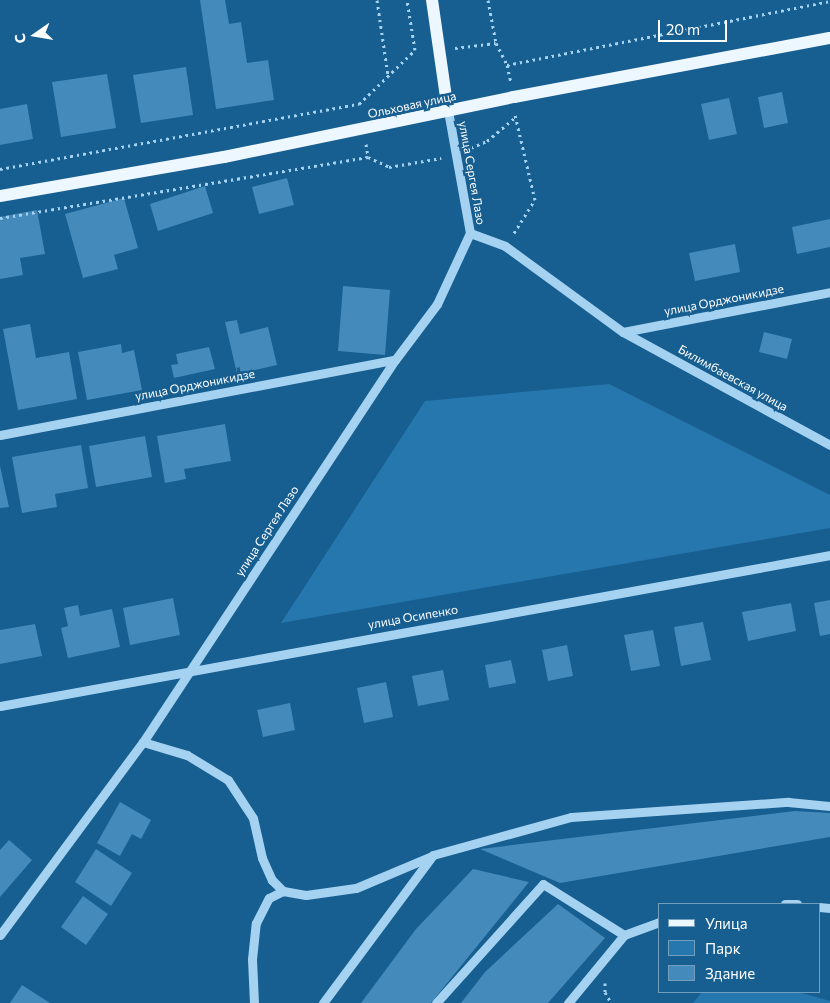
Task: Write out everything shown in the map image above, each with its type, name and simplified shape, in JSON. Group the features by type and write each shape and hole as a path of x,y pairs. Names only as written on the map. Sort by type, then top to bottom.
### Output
{"main road":[{"path":"432,0 448,111"},
{"name":"Ольховая улица","path":"0,196 224,157 514,97 830,38"}],"street":[{"name":"улица Сергея Лазо","path":"0,935 143,742 395,360 437,304 470,233 448,111"},
{"name":"Билимбаевская улица","path":"470,233 505,246 623,332 830,445"},
{"name":"улица Орджоникидзе","path":"623,332 830,292"},
{"name":"улица Орджоникидзе","path":"0,435 395,360"},
{"name":"улица Осипенко","path":"0,706 830,555"},
{"path":"143,742 188,755 228,780 253,818 262,858 272,880 283,891 306,895 356,888 433,855 571,817 788,802 830,806"},
{"path":"323,1003 433,855"},
{"path":"436,1003 543,884 624,935"},
{"path":"254,1003 252,959 256,923 269,898 283,891"},
{"path":"568,1003 624,935 658,922"}],"path":[{"path":"377,0 388,76"},
{"path":"0,169 359,104 415,50 407,0"},
{"path":"488,0 496,42 507,65 514,97 515,117 535,200 505,246"},
{"path":"507,65 830,1"},
{"path":"0,218 368,157 389,167 456,155 487,141 515,117 525,115"}],"green space":[{"path":"609,384 830,495 830,528 281,623 425,401"},
{"path":"701,993 802,993 830,1001 830,1003 693,1003"}],"building":[{"path":"200,0 225,0 229,24 241,22 247,63 268,60 274,100 216,109"},
{"path":"186,67 193,115 141,123 133,75"},
{"path":"107,74 116,128 61,137 52,82"},
{"path":"782,92 788,123 764,128 758,97"},
{"path":"729,98 737,134 709,140 701,104"},
{"path":"27,104 33,139 0,145 0,109"},
{"path":"287,178 294,205 259,214 252,187"},
{"path":"205,186 213,213 158,231 150,204"},
{"path":"124,198 138,248 114,255 118,269 83,278 65,214"},
{"path":"37,210 45,254 20,258 23,275 0,279 0,217"},
{"path":"830,219 830,247 797,254 792,227"},
{"path":"735,244 740,272 695,281 689,253"},
{"path":"343,286 390,290 385,355 338,351"},
{"path":"237,320 240,334 268,327 277,365 237,374 225,322"},
{"path":"30,324 36,358 69,352 77,399 18,410 3,329"},
{"path":"764,332 792,339 787,359 759,352"},
{"path":"121,344 122,353 134,350 142,390 87,400 78,352"},
{"path":"209,347 215,369 174,378 171,365 178,364 176,354"},
{"path":"225,424 231,461 184,469 186,479 165,483 157,436"},
{"path":"145,436 152,477 96,487 89,446"},
{"path":"81,445 88,488 55,494 57,507 22,513 12,457"},
{"path":"0,466 9,507 0,508"},
{"path":"173,598 180,635 130,645 123,608"},
{"path":"830,600 830,634 820,636 814,603"},
{"path":"791,603 796,631 748,641 742,612"},
{"path":"78,605 80,616 112,609 120,647 68,658 61,628 68,626 64,608"},
{"path":"703,622 711,660 681,666 674,627"},
{"path":"35,624 42,656 0,664 0,630"},
{"path":"653,630 660,666 631,671 624,635"},
{"path":"567,645 573,676 548,681 542,650"},
{"path":"511,660 516,683 489,688 485,665"},
{"path":"443,670 449,700 418,706 412,676"},
{"path":"386,682 393,717 364,723 357,688"},
{"path":"290,703 295,730 263,737 257,710"},
{"path":"120,802 151,820 141,839 132,834 120,856 97,843"},
{"path":"795,811 830,813 830,837 560,883 480,849"},
{"path":"9,840 32,860 0,897 0,850"},
{"path":"96,849 132,873 111,906 75,882"},
{"path":"473,869 529,882 431,1003 361,1003 416,929"},
{"path":"83,896 108,914 86,945 61,927"},
{"path":"558,904 605,938 548,1003 461,1003 485,972"},
{"path":"22,985 50,1003 10,1003"}]}
